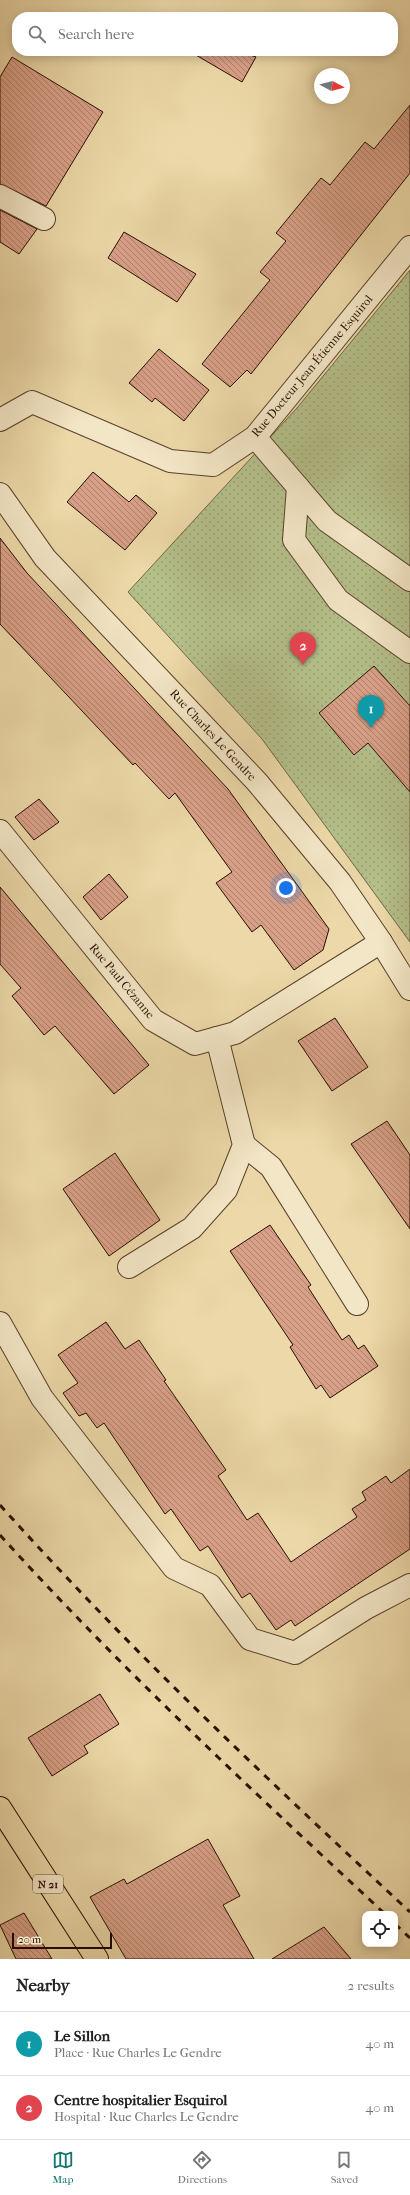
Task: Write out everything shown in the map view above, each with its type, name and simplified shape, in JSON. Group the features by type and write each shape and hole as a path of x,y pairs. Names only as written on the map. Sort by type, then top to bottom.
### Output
{"main road":[{"name":"N 21","path":"0,1808 97,1959"}],"street":[{"path":"0,196 44,219"},
{"name":"Rue Docteur Jean-Étienne Esquirol","path":"0,420 32,402 170,461 213,465 255,437 410,247"},
{"path":"255,437 327,521 410,580"},
{"path":"298,487 294,540 338,600 410,652"},
{"name":"Rue Charles Le Gendre","path":"0,494 45,558 257,782 340,882 381,942 410,989"},
{"name":"Rue Paul Cézanne","path":"0,831 153,1020 195,1044 235,1034 381,942"},
{"path":"129,1267 192,1228 226,1190 244,1145 217,1038"},
{"path":"244,1145 271,1167 357,1304"},
{"path":"0,1323 42,1398 174,1568 210,1585 250,1639 295,1653 366,1608 410,1585"}],"green space":[{"path":"410,270 410,942 262,739 128,592 297,408"}],"building":[{"path":"198,56 256,57 242,82"},
{"path":"12,57 103,112 46,206 0,184 0,77"},
{"path":"410,105 410,173 251,374 247,370 230,387 202,364 270,280 260,272 286,241 276,233 321,178 330,185 365,142 374,149"},
{"path":"0,210 37,229 19,254 0,242"},
{"path":"124,232 196,274 177,302 108,258"},
{"path":"159,349 209,390 184,421 155,398 152,402 129,383"},
{"path":"93,472 129,502 136,495 157,513 125,550 67,502"},
{"path":"0,538 27,573 228,789 329,929 323,950 294,970 261,925 252,932 216,883 232,872 175,793 169,799 135,763 133,765 0,624"},
{"path":"374,666 410,706 410,792 368,743 354,755 319,713"},
{"path":"39,799 59,822 34,840 15,817"},
{"path":"109,874 128,897 101,920 83,897"},
{"path":"0,887 149,1065 114,1094 55,1026 44,1035 12,996 21,988 0,964"},
{"path":"335,1018 368,1067 332,1091 298,1041"},
{"path":"387,1121 410,1155 410,1229 351,1144"},
{"path":"115,1153 160,1220 109,1256 63,1189"},
{"path":"270,1225 311,1285 308,1287 342,1340 349,1335 358,1349 364,1345 378,1366 330,1398 321,1385 316,1389 290,1347 293,1345 230,1251"},
{"path":"106,1322 125,1349 139,1340 166,1380 164,1381 226,1470 218,1476 247,1520 258,1513 291,1562 357,1517 352,1509 366,1500 362,1492 386,1476 391,1483 410,1469 410,1549 295,1626 291,1620 276,1630 250,1593 242,1598 208,1546 200,1551 171,1509 165,1514 104,1423 97,1428 86,1413 79,1416 63,1393 78,1383 58,1355"},
{"path":"100,1694 119,1724 84,1746 88,1753 52,1776 28,1738"},
{"path":"208,1839 240,1896 223,1905 254,1959 126,1959 90,1897 124,1879 127,1884"},
{"path":"24,1913 52,1959 16,1959 0,1925"},
{"path":"324,1927 351,1959 272,1959"}],"railway":[{"path":"0,1505 149,1663 252,1764 410,1912"},
{"path":"0,1535 46,1585 188,1729 382,1911"},
{"path":"398,1927 410,1938"}],"place":[{"name":"Centre hospitalier Esquirol","path":"303,665"},
{"name":"Le Sillon","path":"371,728"}]}
